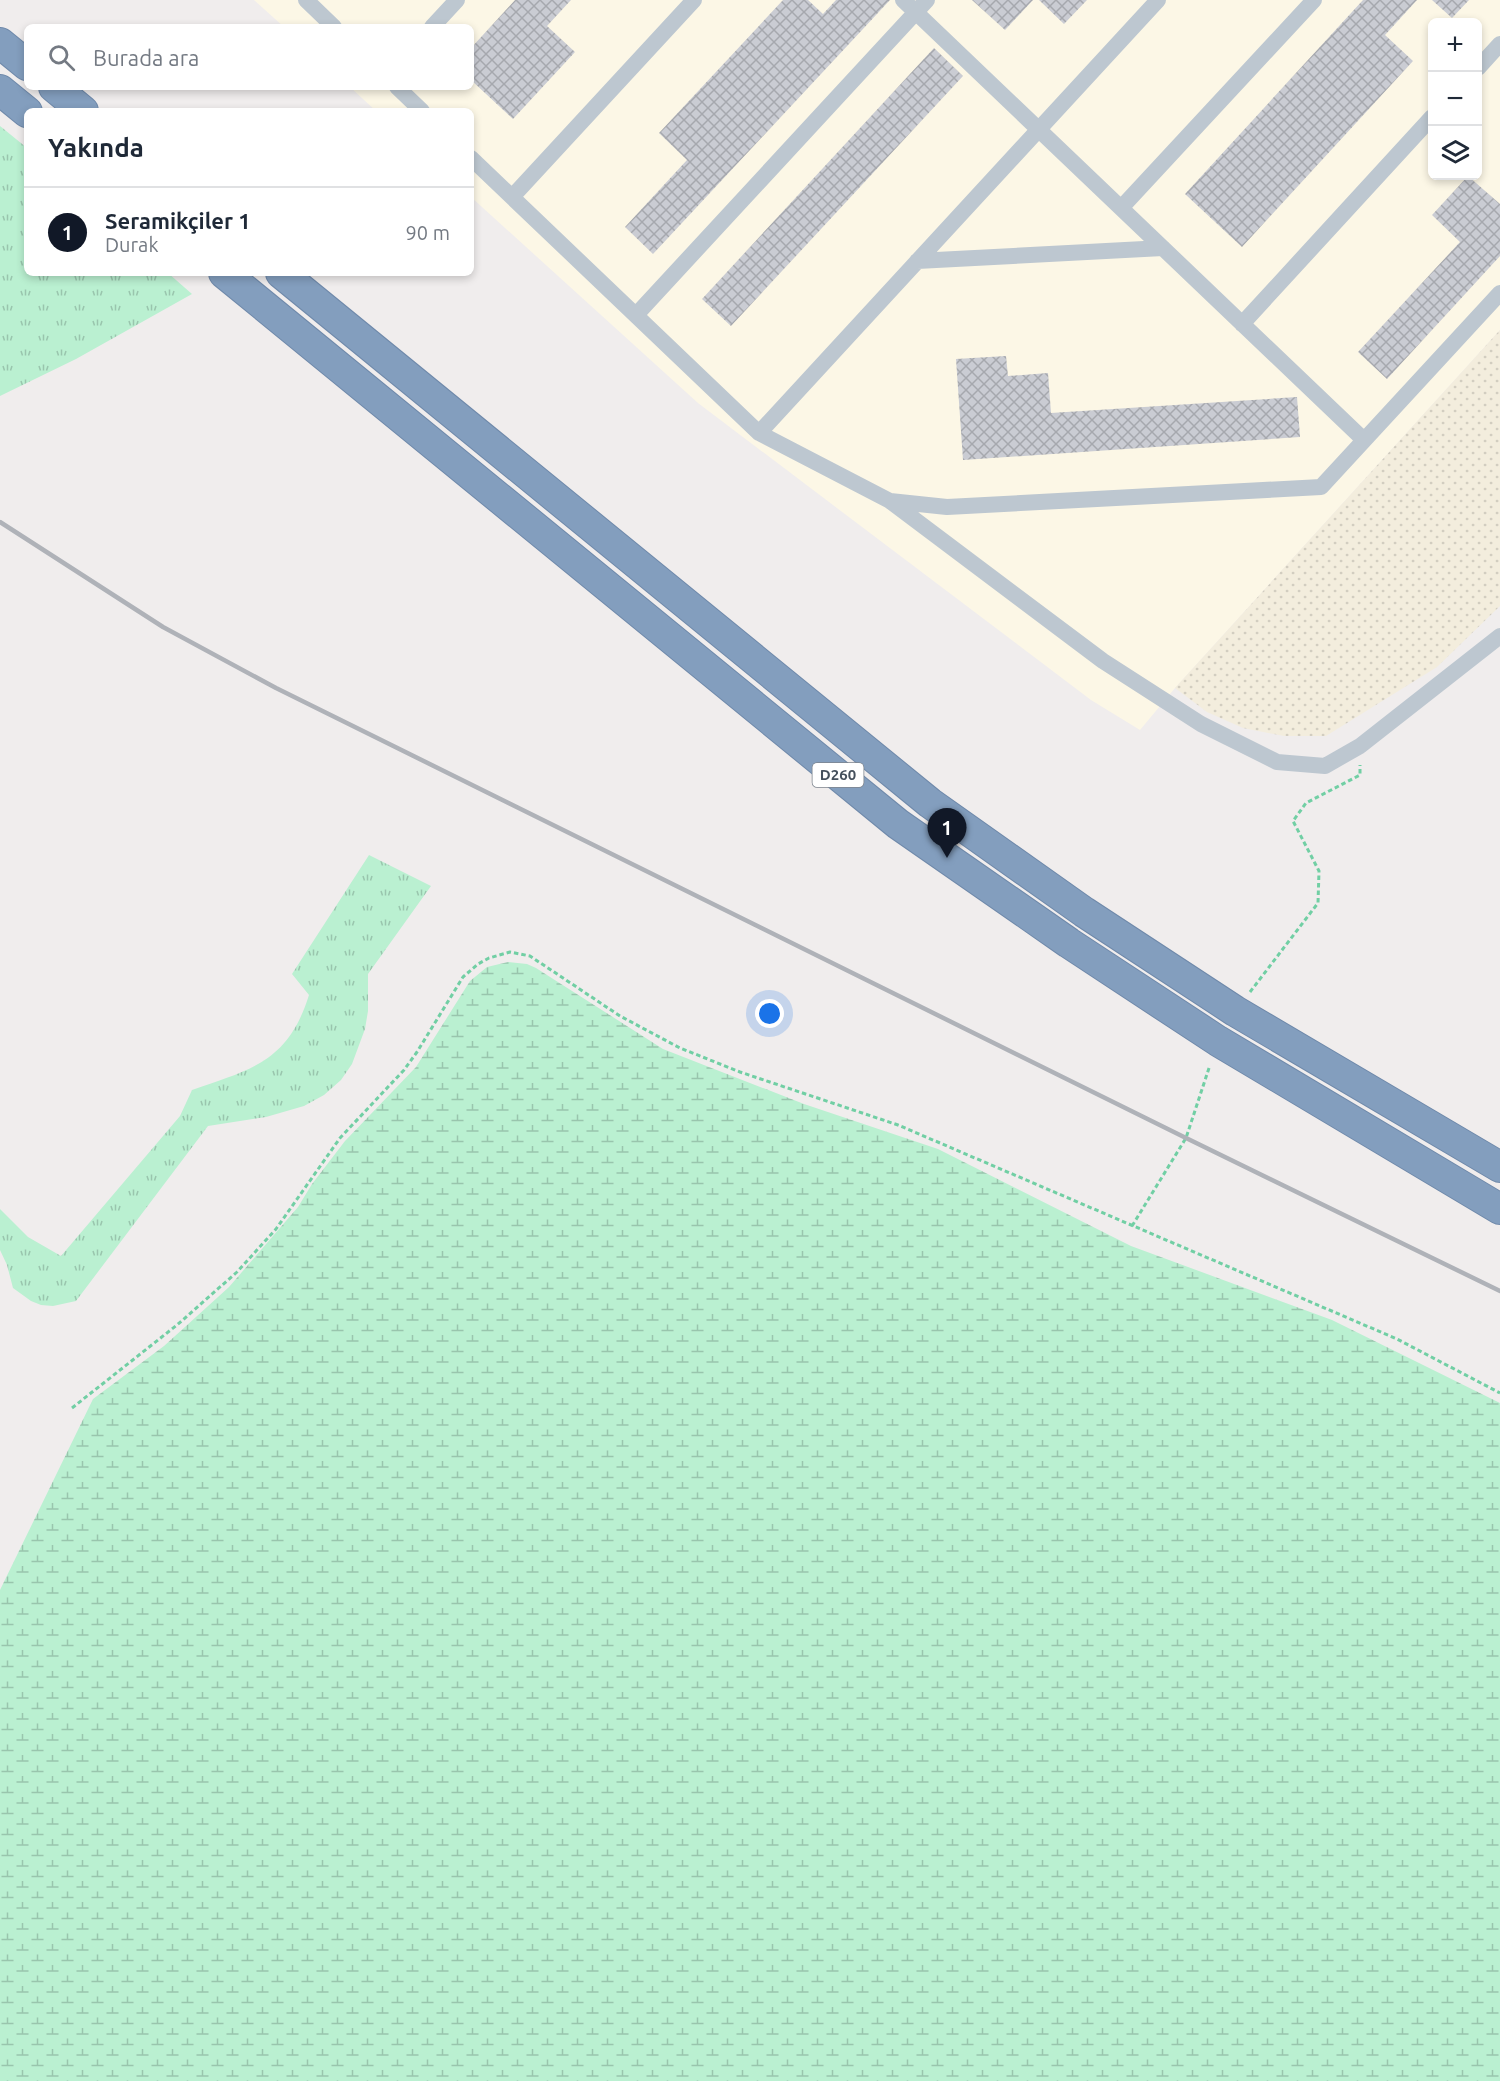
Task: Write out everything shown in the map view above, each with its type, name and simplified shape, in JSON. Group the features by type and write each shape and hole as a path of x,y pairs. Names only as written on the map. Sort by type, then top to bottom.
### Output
{"highway":[{"path":"0,43 24,63"},
{"path":"0,90 24,110"},
{"path":"58,90 79,108"},
{"name":"D260","path":"228,276 898,824 1070,943 1218,1041 1500,1209"},
{"name":"D260","path":"285,276 930,803 1084,912 1235,1011 1500,1167"}],"street":[{"path":"306,0 331,24"},
{"path":"435,24 457,0"},
{"path":"512,197 694,0"},
{"path":"903,0 921,6 1039,129 1364,440"},
{"path":"759,432 1158,0"},
{"path":"1121,208 1314,0"},
{"path":"636,315 921,6"},
{"path":"1482,64 1500,44"},
{"path":"400,90 419,108"},
{"path":"1242,324 1428,121"},
{"path":"474,161 759,432 890,501 1103,662 1201,724 1277,762 1325,766 1360,746 1500,636"},
{"path":"917,261 1163,248"},
{"path":"890,501 947,507 1321,487 1500,293"}],"path":[{"path":"1235,1011 1318,903 1319,871 1293,821 1306,803 1360,776 1360,746"},
{"path":"72,1408 168,1332 237,1272 276,1229 340,1137 404,1070 463,977 478,964 501,953 510,952 530,956 620,1016 680,1048 740,1072 898,1125 1397,1339 1500,1394"},
{"path":"1132,1226 1186,1138 1218,1041"}],"shaded area":[{"path":"254,0 1500,0 1500,330 1175,688 1140,730 1091,700 698,403 474,200 474,108 373,108 353,90 474,90 474,24 281,24"}],"green space":[{"path":"0,126 24,146 24,276 171,276 192,294 76,359 0,396"},
{"path":"369,855 431,886 368,974 368,1011 365,1029 352,1064 341,1080 324,1095 304,1106 266,1117 208,1126 76,1301 53,1306 41,1305 13,1288 0,1250 0,1209 28,1237 61,1256 180,1116 192,1090 250,1068 279,1049 300,1017 309,995 292,974"},
{"path":"508,962 527,964 536,968 663,1049 804,1104 938,1149 1131,1246 1332,1320 1500,1403 1500,2081 0,2081 0,1590 93,1399 164,1346 229,1287 298,1207 312,1184 345,1141 416,1067 470,981 487,967"}],"sand":[{"path":"1500,330 1500,606 1437,667 1326,736 1284,736 1243,728 1207,712 1175,688"}],"building":[{"path":"515,0 571,0 547,26 575,52 513,119 474,83 474,45"},
{"path":"783,0 808,0 823,14 836,0 890,0 653,254 625,227 687,160 659,133"},
{"path":"972,0 1033,0 1005,30"},
{"path":"1039,0 1087,0 1064,24"},
{"path":"1363,0 1417,0 1385,35 1413,61 1242,247 1185,194"},
{"path":"1432,0 1469,0 1452,18"},
{"path":"934,48 963,76 731,326 702,299"},
{"path":"1464,180 1473,180 1500,204 1500,256 1387,379 1358,352 1460,242 1432,215"},
{"path":"1006,356 1008,376 1048,373 1051,413 1297,397 1300,437 963,460 956,359"}],"railway":[{"path":"0,522 163,627 276,688 1500,1291"}],"place":[{"name":"Seramikçiler 1","path":"947,858"}]}
